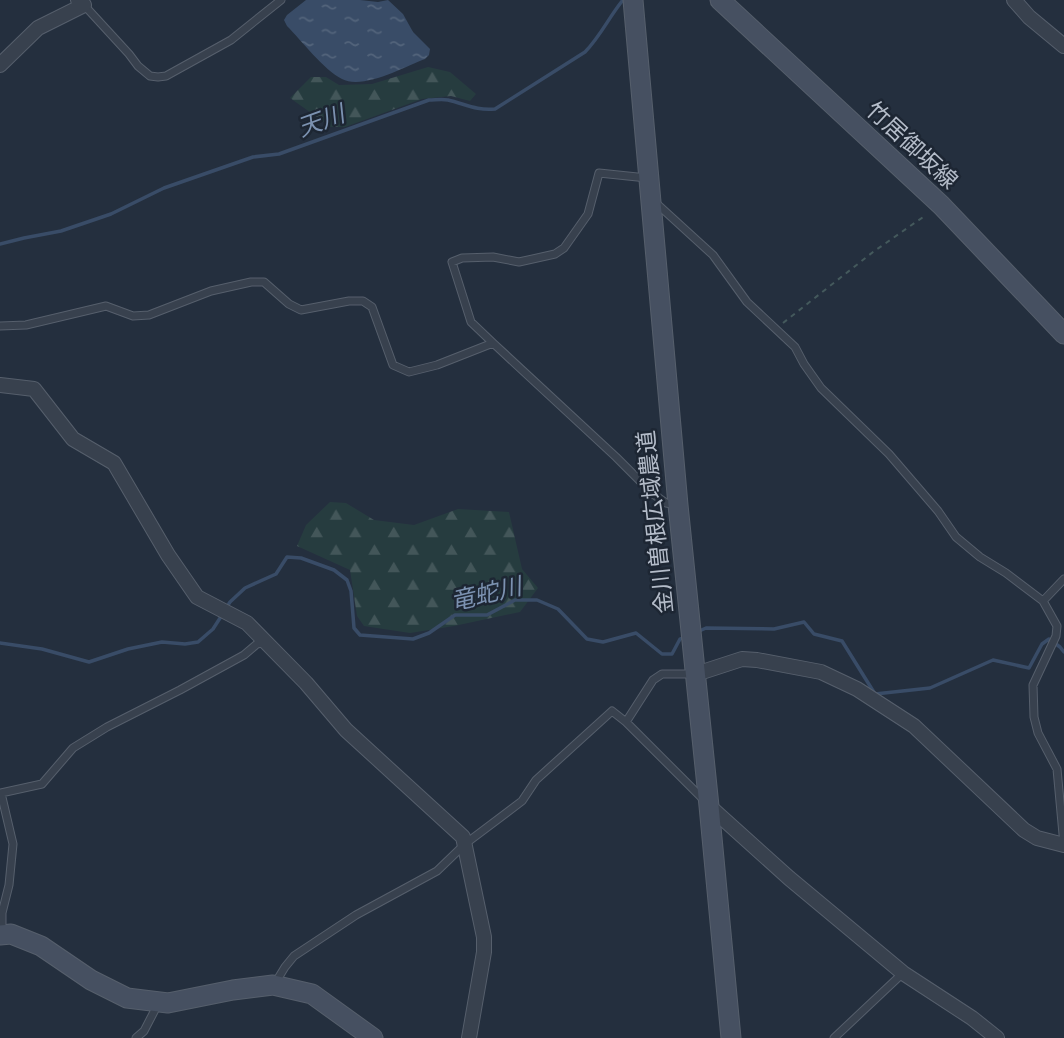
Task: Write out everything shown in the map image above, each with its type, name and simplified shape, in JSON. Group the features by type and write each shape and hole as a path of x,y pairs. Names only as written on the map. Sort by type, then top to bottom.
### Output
{"street":[{"name":"竹居御坂線","path":"720,0 941,205 1064,334"},
{"path":"1014,0 1029,18 1064,46"},
{"name":"金川曽根広域農道","path":"633,1 678,505 731,1038"},
{"path":"0,65 38,28 81,3"},
{"path":"0,385 34,389 74,439 114,463 168,555 197,597 247,623 306,683 346,730 463,837 484,937 484,952 469,1038"},
{"path":"696,674 743,659 821,672 845,683 914,726 1024,830 1037,838 1064,845"},
{"path":"709,806 789,878 903,973 972,1018 997,1038"},
{"path":"1,934 11,934 41,946 91,980 127,998 168,1003 273,985 312,994 373,1038"}],"lane":[{"path":"81,3 138,66 150,76 158,77 166,76 232,40 281,0"},
{"path":"678,505 666,503 653,494 471,322 452,262 462,258 493,257 519,262 555,254 564,248 588,214 599,173 648,187 713,255 747,302 794,347 821,388 889,454 939,511 956,537 1044,601 1057,626 1056,636 1033,685 1034,717 1038,733 1057,769 1064,845"},
{"path":"0,326 26,325 106,306 133,316 149,315 211,291 251,282 264,282 289,304 301,310 363,301 372,307 393,365 408,372 437,365 493,343"},
{"path":"1044,601 1064,579"},
{"path":"1,934 13,844 1,793 42,784 72,748 244,655 257,645 267,642"},
{"path":"626,722 653,680 662,674 696,674"},
{"path":"273,985 294,956 356,915 437,872 465,844 522,801 536,780 612,711 709,806"},
{"path":"834,1038 903,973"},
{"path":"135,1038 144,1031 159,1002"}],"path":[{"path":"776,328 873,252 941,205"}],"green space":[{"path":"428,67 450,72 476,94 470,101 451,96 422,99 345,127 331,127 290,98 311,77 326,77 339,85 372,84"},
{"path":"330,502 346,503 374,520 414,525 458,509 509,512 522,569 538,588 520,612 410,633 364,626 357,616 350,570 297,546 306,525"}],"water":[{"path":"306,0 388,0 403,14 413,32 430,49 429,55 372,80 351,82 342,79 320,62 284,20"}],"waterway":[{"name":"天川","path":"0,244 61,231 111,214 164,188 253,157 279,154 429,100 448,100 477,108 495,109 585,52 623,0"},
{"name":"竜蛇川","path":"226,608 245,588 276,574 287,557 301,558 334,570 347,580 351,591 354,628 360,635 413,639 429,633 455,615 487,615 515,600 537,600 558,609 587,639 603,642 636,633 662,654 672,654 680,639 687,636"},
{"name":"竜蛇川","path":"0,643 42,649 89,662 128,649 162,642 198,642 213,629 222,615"},
{"name":"竜蛇川","path":"697,632 706,628 774,629 804,622 814,634 842,641 875,694 930,688 993,660 1029,668 1042,644 1049,639 1064,652"}]}
